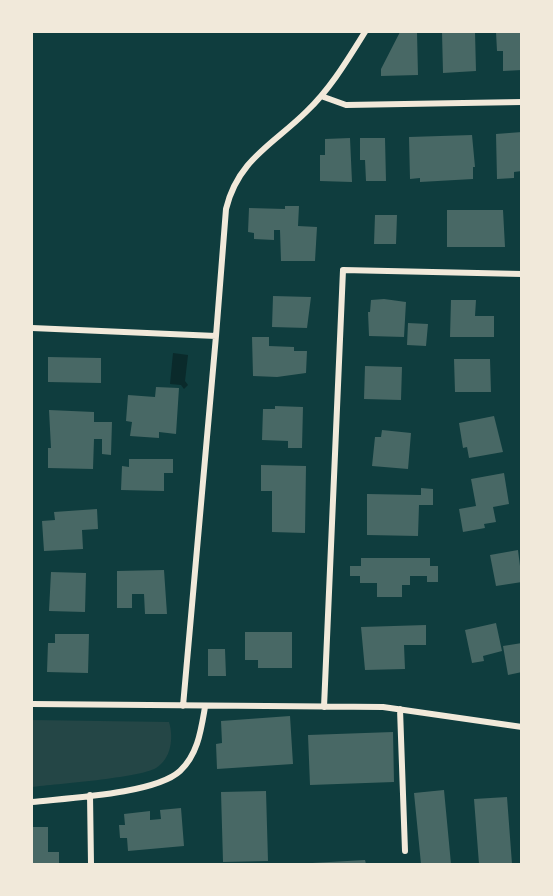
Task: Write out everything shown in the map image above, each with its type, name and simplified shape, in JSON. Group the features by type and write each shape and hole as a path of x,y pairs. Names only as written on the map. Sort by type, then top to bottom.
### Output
{"street":[{"path":"183,706 226,209 230,192 250,160 321,96 365,32"},
{"path":"321,96 346,105 522,102"},
{"path":"324,707 344,270 522,274"},
{"path":"32,328 216,336"},
{"path":"32,704 400,709 522,727"},
{"path":"32,802 144,787 171,777 184,766 195,748 205,707"},
{"path":"400,709 405,851"},
{"path":"90,795 91,864"}],"shaded area":[{"path":"173,353 188,355 185,381 188,385 184,389 181,385 170,384"},
{"path":"32,720 169,722 170,748 161,764 147,772 116,778 32,787"}],"building":[{"path":"400,32 417,32 418,75 381,76 381,69"},
{"path":"442,32 475,32 476,71 443,73"},
{"path":"496,32 522,32 522,70 503,71 503,51 497,51"},
{"path":"522,132 522,171 514,172 514,178 497,179 496,134"},
{"path":"472,135 475,167 473,167 473,179 420,182 420,178 410,179 409,137"},
{"path":"350,138 352,182 320,181 320,155 325,155 325,139"},
{"path":"360,138 385,138 386,181 366,181 365,160 360,160"},
{"path":"285,206 299,206 298,226 317,227 315,261 281,261 280,230 274,230 274,240 254,239 254,233 248,232 249,208 285,209"},
{"path":"447,210 503,210 505,247 447,247"},
{"path":"375,215 397,215 396,244 374,244"},
{"path":"273,296 311,297 307,328 272,327"},
{"path":"371,300 406,302 404,337 369,336 368,312 370,312"},
{"path":"451,300 476,300 475,316 494,316 494,337 450,337"},
{"path":"408,323 428,324 426,346 407,345"},
{"path":"252,337 269,337 269,346 294,347 294,351 307,351 306,373 277,377 253,376"},
{"path":"48,357 101,358 101,383 48,382"},
{"path":"454,359 490,359 491,392 455,392"},
{"path":"365,366 402,367 401,400 364,399"},
{"path":"156,387 179,388 176,434 159,432 159,438 130,436 132,422 126,421 128,395 155,397"},
{"path":"275,406 303,407 302,448 288,448 288,441 262,440 263,409 275,409"},
{"path":"49,410 94,412 94,422 112,422 111,455 102,454 102,439 94,439 93,469 48,468 48,448 51,448"},
{"path":"494,416 503,452 469,458 467,447 463,448 459,423"},
{"path":"382,430 411,433 408,469 372,466 375,437 381,437"},
{"path":"129,459 173,459 173,473 164,473 164,491 121,490 122,466 129,467"},
{"path":"261,465 306,466 305,533 272,532 272,491 261,491"},
{"path":"504,473 509,504 493,507 496,522 484,524 485,528 463,532 459,509 476,506 471,479"},
{"path":"421,488 433,489 433,505 419,505 418,536 367,535 367,494 421,495"},
{"path":"97,509 98,529 82,530 83,549 44,551 42,521 55,520 54,512"},
{"path":"518,550 522,582 496,586 490,555"},
{"path":"361,558 430,558 430,566 438,566 438,582 427,582 427,576 410,576 410,585 402,585 402,597 377,597 377,583 360,583 360,576 350,576 350,566 361,566"},
{"path":"164,570 167,614 145,614 144,594 132,594 132,608 117,608 117,571"},
{"path":"51,572 86,573 85,612 49,611"},
{"path":"496,623 502,651 483,656 484,661 472,663 465,630"},
{"path":"426,625 426,645 404,645 405,669 365,670 361,627"},
{"path":"245,632 292,632 292,668 258,668 258,660 245,660"},
{"path":"55,634 89,634 88,673 47,672 48,643 55,643"},
{"path":"522,643 522,672 508,675 503,646"},
{"path":"208,649 225,649 226,676 208,676"},
{"path":"290,716 293,764 217,769 216,744 222,743 221,721"},
{"path":"393,732 394,782 310,785 308,735"},
{"path":"444,790 451,864 421,864 414,793"},
{"path":"266,791 268,861 223,862 221,792"},
{"path":"507,797 512,864 479,864 474,799"},
{"path":"181,808 184,846 128,851 127,838 120,838 119,825 125,825 124,814 150,811 150,820 161,819 160,810"},
{"path":"32,827 48,827 48,852 59,852 59,864 32,864"},
{"path":"365,860 366,864 312,864 312,863"}]}
